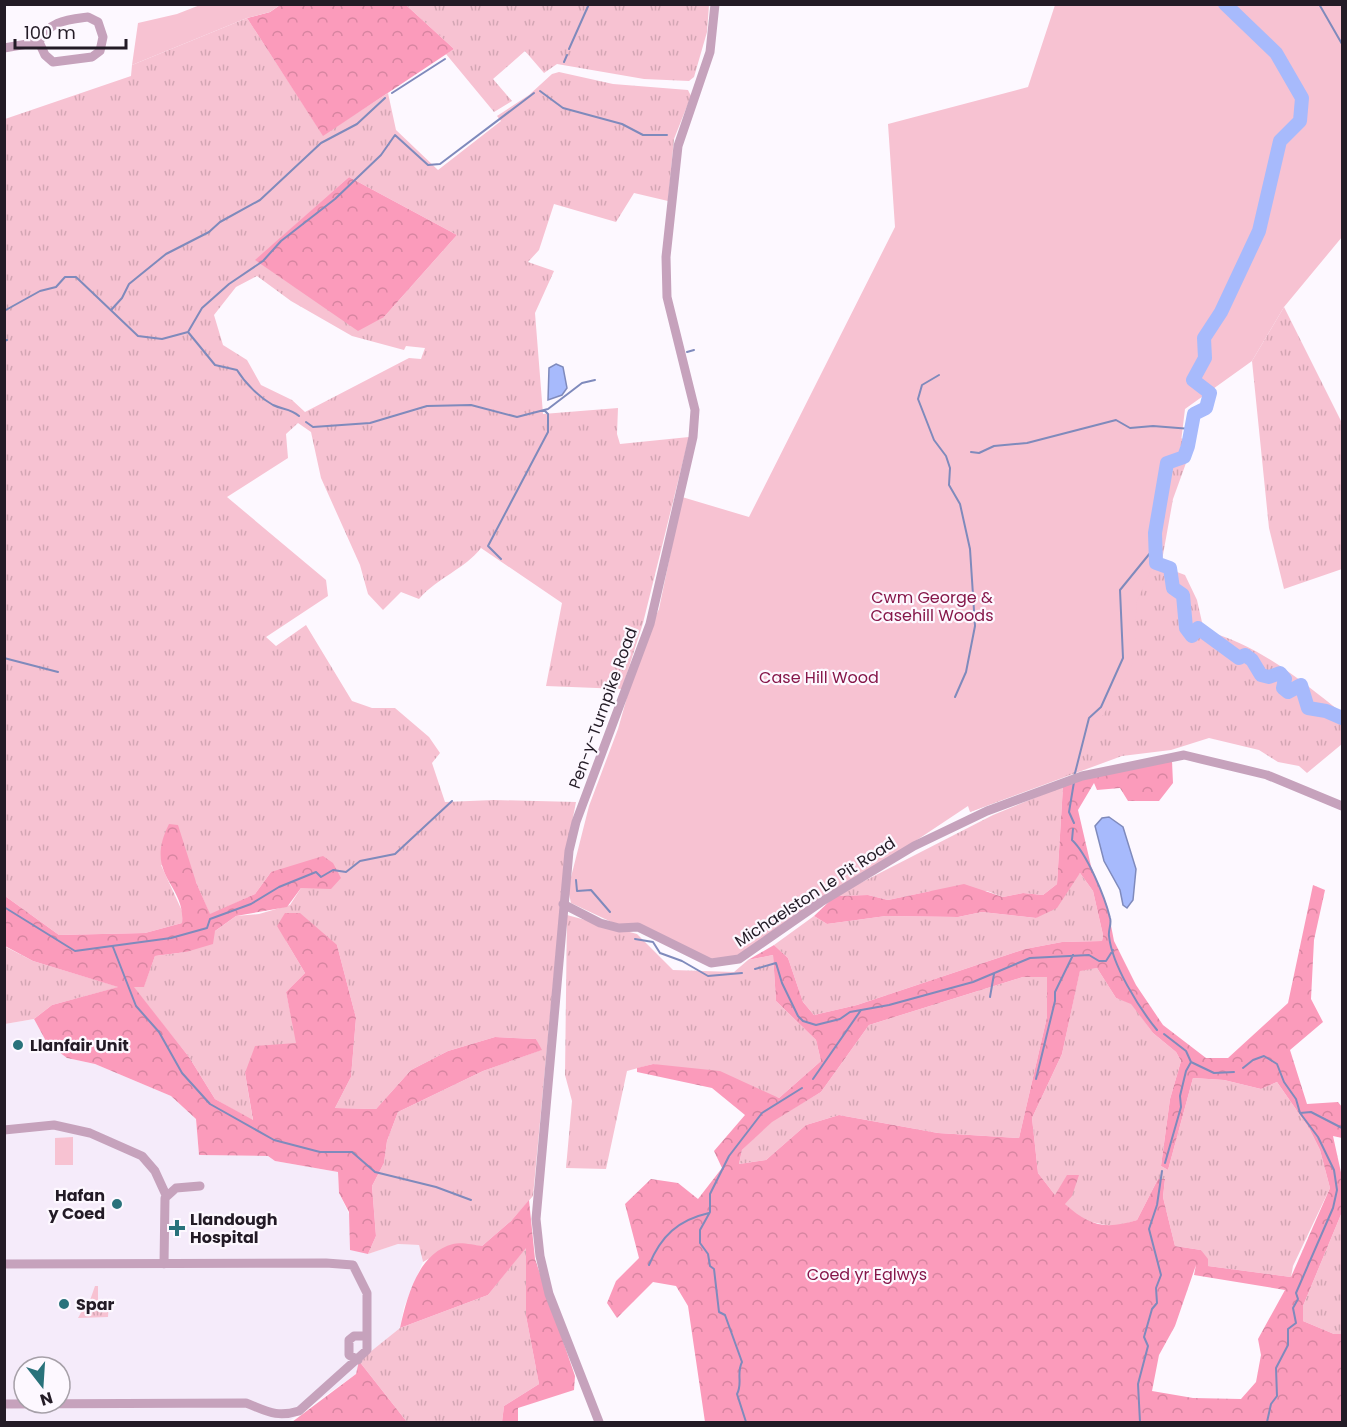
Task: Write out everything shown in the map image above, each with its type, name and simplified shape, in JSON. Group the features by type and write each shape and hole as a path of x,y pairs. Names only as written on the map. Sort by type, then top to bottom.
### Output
{"street":[{"name":"Pen-y-Turnpike Road","path":"599,1422 549,1294 540,1256 536,1219 569,851 576,822 650,624 693,437 695,410 667,297 666,257 678,146 710,52 715,4"},
{"path":"88,17 98,22 103,37 100,51 92,57 62,63 53,62 45,55 39,42 45,31 56,23 88,17"},
{"path":"4,48 39,42"},
{"name":"Michaelston Le Pit Road","path":"563,904 600,923 619,928 638,927 711,963 739,959 821,902 914,846 987,811 1082,776 1184,755 1267,775 1342,806"},
{"path":"4,1130 54,1125 90,1133 142,1156 155,1171 166,1195"},
{"path":"164,1264 166,1195 176,1188 200,1186"},
{"path":"4,1264 321,1263 353,1265 367,1293 367,1350 298,1411 280,1416 246,1403 4,1404"},
{"path":"358,1360 349,1355 349,1340 354,1336 367,1336"}],"shaded area":[{"name":"Llandough Hospital","path":"34,1019 47,1043 67,1058 95,1064 171,1096 196,1119 199,1155 268,1156 275,1161 338,1172 339,1193 368,1254 398,1244 419,1245 423,1262 404,1307 400,1328 360,1361 356,1374 288,1422 5,1422 5,1024"}],"green space":[{"path":"200,5 280,5 270,12 247,18 132,65 138,23 177,14"},
{"path":"280,5 406,5 454,49 323,136 247,18 270,12"},
{"path":"406,5 709,5 707,32 694,77 689,81 644,79 557,64 544,73 525,51 493,79 512,101 494,112 446,54 454,49"},
{"name":"Cwm George & Casehill Woods","path":"1055,5 1342,5 1342,237 1284,307 1252,361 1185,409 1180,450 1163,460 1149,558 1151,570 1137,601 1135,628 1137,654 1122,686 1091,733 1077,771 970,812 968,806 741,957 711,962 640,926 620,926 571,903 568,889 589,806 618,729 641,648 659,609 682,497 749,517 895,227 888,124 1028,87"},
{"path":"247,18 323,135 388,93 396,130 438,170 501,121 497,116 529,95 552,74 559,72 613,84 688,90 691,96 674,139 668,201 634,193 616,222 554,204 539,250 528,262 554,271 535,313 543,414 618,408 617,434 620,444 689,437 643,623 622,689 546,686 562,603 481,548 467,562 426,591 419,599 401,592 383,610 368,594 360,565 321,478 311,432 298,423 286,434 288,458 227,497 326,580 328,596 266,637 276,646 306,625 352,701 372,708 395,708 429,737 440,753 432,763 445,802 494,800 576,802 565,858 533,1196 511,1221 482,1246 454,1244 423,1262 419,1245 398,1244 368,1254 376,1236 372,1186 384,1163 387,1141 398,1112 483,1071 541,1050 536,1039 495,1037 448,1051 411,1070 376,1109 335,1108 351,1077 356,1018 337,945 286,941 305,973 286,992 297,1043 245,1073 253,1121 215,1099 189,1057 133,987 144,986 155,956 186,952 236,916 259,914 290,905 301,888 271,872 255,894 210,915 196,882 161,865 183,913 182,923 145,933 59,935 5,896 5,119 131,76 132,65","holes":["349,177 457,235 384,317 291,284 256,260","257,276 291,301 352,336 404,350 406,346 425,348 421,359 409,358 305,412 292,400 261,385 247,360 223,345 214,315 236,287"]},
{"path":"349,177 457,235 384,317 358,331 255,260"},
{"path":"1284,307 1342,423 1342,569 1284,589 1269,528 1252,361"},
{"path":"1151,432 1194,441 1173,499 1161,566 1185,575 1197,600 1204,631 1242,644 1277,664 1342,713 1342,744 1307,773 1299,766 1278,762 1259,750 1209,738 1171,750 1122,756 970,812"},
{"name":"Coed yr Eglwys","path":"1172,761 1173,783 1159,801 1128,801 1120,788 1097,790 1094,783 1078,810 1091,866 1107,905 1114,941 1136,985 1163,1025 1206,1058 1228,1058 1288,1003 1313,885 1325,890 1314,940 1311,999 1323,1022 1290,1050 1307,1104 1338,1102 1342,1107 1342,1138 1333,1136 1342,1177 1342,1212 1303,1306 1303,1321 1334,1334 1342,1334 1342,1422 705,1422 688,1306 676,1286 653,1282 617,1318 607,1303 616,1281 639,1258 625,1204 651,1179 678,1183 698,1199 722,1168 714,1151 745,1115 712,1088 637,1072 637,1068 653,1064 720,1071 779,1098 821,1061 816,1040 776,1001 773,955 748,960 774,945 788,958 803,1002 814,1015 857,1005 1025,949 1062,942 1102,941 1103,935 1093,891 1080,873 1057,908 1036,918 982,912 958,917 886,916 827,924 814,916 835,896 868,895 888,900 964,884 1003,897 1023,893 1043,895 1057,884 1063,786 1089,776","holes":["1097,968 1116,998 1131,1004 1153,1033 1176,1052 1181,1061 1170,1099 1161,1166 1168,1170 1193,1078 1224,1080 1261,1089 1277,1082 1309,1128 1320,1150 1330,1188 1291,1277 1208,1266 1208,1259 1201,1250 1175,1246 1163,1197 1165,1179 1158,1179 1137,1220 1107,1225 1090,1221 1065,1204 1072,1196 1079,1175 1067,1175 1055,1195 1038,1173 1032,1118 1062,1054 1080,971","1023,977 1047,977 1047,1017 1019,1138 938,1133 839,1115 806,1125 766,1160 739,1164 742,1150 772,1122 821,1092 869,1025","1196,1265 1194,1275 1285,1290 1258,1339 1261,1355 1256,1382 1241,1399 1193,1398 1152,1391 1159,1355 1175,1326"]},
{"path":"1063,786 1057,884 1043,895 1023,893 1003,897 987,891 931,891 888,900 868,895 835,896 993,815"},
{"path":"169,824 178,825 196,882 210,914 255,894 271,872 323,856 333,863 341,878 331,889 301,888 287,907 236,916 215,931 213,944 186,952 155,956 144,987 134,987 189,1057 215,1099 253,1120 245,1073 255,1046 296,1043 286,992 305,973 277,926 285,913 300,913 337,945 356,1018 351,1077 335,1108 376,1109 411,1070 448,1051 495,1037 536,1039 542,1050 483,1071 398,1112 387,1141 384,1163 372,1186 376,1236 368,1254 350,1250 349,1212 339,1193 338,1172 275,1161 268,1156 199,1155 196,1119 171,1096 95,1064 67,1058 47,1043 34,1019 52,1005 118,987 33,961 5,946 5,896 59,935 145,933 182,923 182,910 163,868 161,856 162,842"},
{"path":"1080,873 1093,891 1103,935 1102,941 1062,942 1025,949 857,1005 814,1015 803,1002 788,958 774,945 814,916 827,924 886,916 958,917 982,912 1036,918"},
{"path":"567,915 637,934 673,970 734,972 748,960 773,955 776,1001 816,1040 821,1061 779,1098 653,1064 627,1071 606,1169 566,1168 572,1101 565,1075"},
{"path":"4,946 33,961 119,987 52,1005 34,1019 5,1024"},
{"path":"1097,968 1116,998 1131,1003 1153,1033 1176,1052 1181,1061 1170,1099 1161,1166 1168,1170 1193,1078 1224,1080 1261,1089 1277,1082 1309,1128 1320,1150 1330,1188 1293,1266 1291,1277 1208,1266 1201,1250 1175,1246 1163,1197 1165,1179 1158,1179 1137,1220 1116,1227 1082,1220 1055,1195 1038,1173 1032,1118 1062,1054 1080,970"},
{"path":"1047,976 1047,1017 1019,1138 938,1133 839,1115 806,1125 766,1160 739,1164 742,1150 772,1121 821,1092 869,1025 1023,977"},
{"path":"73,1137 73,1165 55,1165 55,1138"},
{"path":"529,1200 535,1259 575,1376 574,1390 518,1408 518,1422 502,1422 504,1406 539,1384 526,1316 526,1248 488,1295 400,1328 406,1303 416,1278 431,1257 441,1249 453,1244 482,1246 511,1221"},
{"path":"1342,1212 1342,1334 1334,1334 1303,1321 1303,1306"},
{"path":"526,1247 526,1316 539,1384 504,1406 502,1422 407,1422 359,1361 400,1328 488,1295"},
{"path":"95,1286 98,1286 98,1303 109,1303 108,1317 78,1318 83,1309 88,1306"},
{"path":"359,1361 407,1422 292,1422 356,1374"}],"water":[{"path":"556,364 563,367 567,388 562,395 548,400 549,368"},
{"path":"1109,817 1123,827 1136,869 1133,900 1127,908 1123,905 1120,890 1104,861 1095,826 1102,818"}],"waterway":[{"path":"569,49 589,4"},
{"path":"1225,4 1276,53 1302,98 1300,121 1280,141 1259,231 1221,312 1204,338 1205,358 1193,380 1210,393 1206,408 1194,414 1184,457 1167,463 1155,533 1156,563 1170,568 1173,588 1183,595 1186,628 1192,636 1198,628 1239,658 1245,655 1252,660 1261,675 1269,677 1280,673 1285,679 1283,688 1288,692 1301,685 1308,708 1326,711 1342,718"},
{"path":"1319,4 1342,44"},
{"path":"564,62 567,55"},
{"path":"392,93 445,59"},
{"path":"540,91 563,108 622,124 643,135 667,135"},
{"path":"188,332 202,308 229,284 263,261 281,241 335,199 381,155 395,135 428,165 440,164 534,93"},
{"path":"112,309 122,298 129,284 166,254 209,232 220,222 260,200 321,143 357,124 385,98"},
{"path":"4,311 40,291 56,287 65,277 76,277 138,336 162,339 188,332 215,365 237,370 248,385 263,398 299,416"},
{"path":"687,352 694,350"},
{"path":"939,375 922,385 918,399 934,440 946,456 950,468 949,485 960,504 970,549 975,626 966,672 955,697"},
{"path":"306,422 313,427 370,423 427,406 471,405 517,417 548,409 582,383 595,380"},
{"path":"501,559 488,546 548,432 548,414 544,410"},
{"path":"971,452 979,453 994,446 1027,443 1116,420 1130,428 1153,426 1191,429"},
{"path":"1074,777 1089,718 1101,707 1123,658 1120,590 1155,547"},
{"path":"4,658 58,672"},
{"path":"1074,782 1069,812 1074,823"},
{"path":"4,907 75,951 171,938 207,928 210,919 251,904 279,887 316,872 321,877 333,870 346,872 360,861 395,854 452,801"},
{"path":"1073,829 1072,840 1089,865 1108,909 1109,936 1115,960 1142,1010 1157,1030"},
{"path":"576,880 577,891 591,890 610,912"},
{"path":"635,939 653,942 660,953 682,961 708,976 742,973"},
{"path":"113,947 136,1006 159,1032 182,1073 210,1104 274,1140 320,1152 352,1152 375,1172 436,1187 471,1200"},
{"path":"755,969 776,963 782,983 798,1016 803,1021 816,1025 840,1019 850,1012 889,1005 973,982 1030,958 1089,955 1099,961 1106,961 1113,950"},
{"path":"1036,1079 1055,1001 1055,992 1073,955"},
{"path":"990,997 994,974"},
{"path":"813,1079 861,1010"},
{"path":"1164,1034 1186,1051 1191,1062 1214,1073 1234,1072"},
{"path":"1243,1068 1253,1060 1264,1056 1277,1064 1284,1082 1296,1099 1300,1113 1318,1137 1334,1170 1337,1190 1333,1208 1296,1293 1298,1299 1293,1308 1296,1323 1288,1329 1288,1345 1276,1368 1277,1396 1271,1404 1267,1422"},
{"path":"1165,1163 1181,1107 1180,1096 1186,1071 1191,1062"},
{"path":"746,1422 737,1394 742,1362 725,1315 719,1312 714,1269 710,1266 708,1254 700,1243 700,1230 710,1212 710,1194 729,1156 762,1113 802,1088"},
{"path":"1300,1113 1311,1112 1342,1128"},
{"path":"1140,1422 1138,1384 1148,1346 1144,1337 1152,1309 1157,1303 1156,1288 1161,1275 1149,1229 1157,1205 1162,1171"},
{"path":"649,1265 659,1246 672,1231 688,1220 709,1213"}],"place":[{"name":"Llanfair Unit","path":"18,1045"},
{"name":"Hafan y Coed","path":"117,1204"},
{"name":"Llandough Hospital","path":"177,1228"},
{"name":"Spar","path":"64,1304"}],"park label":[{"name":"Case Hill Wood","path":"819,677"}]}
